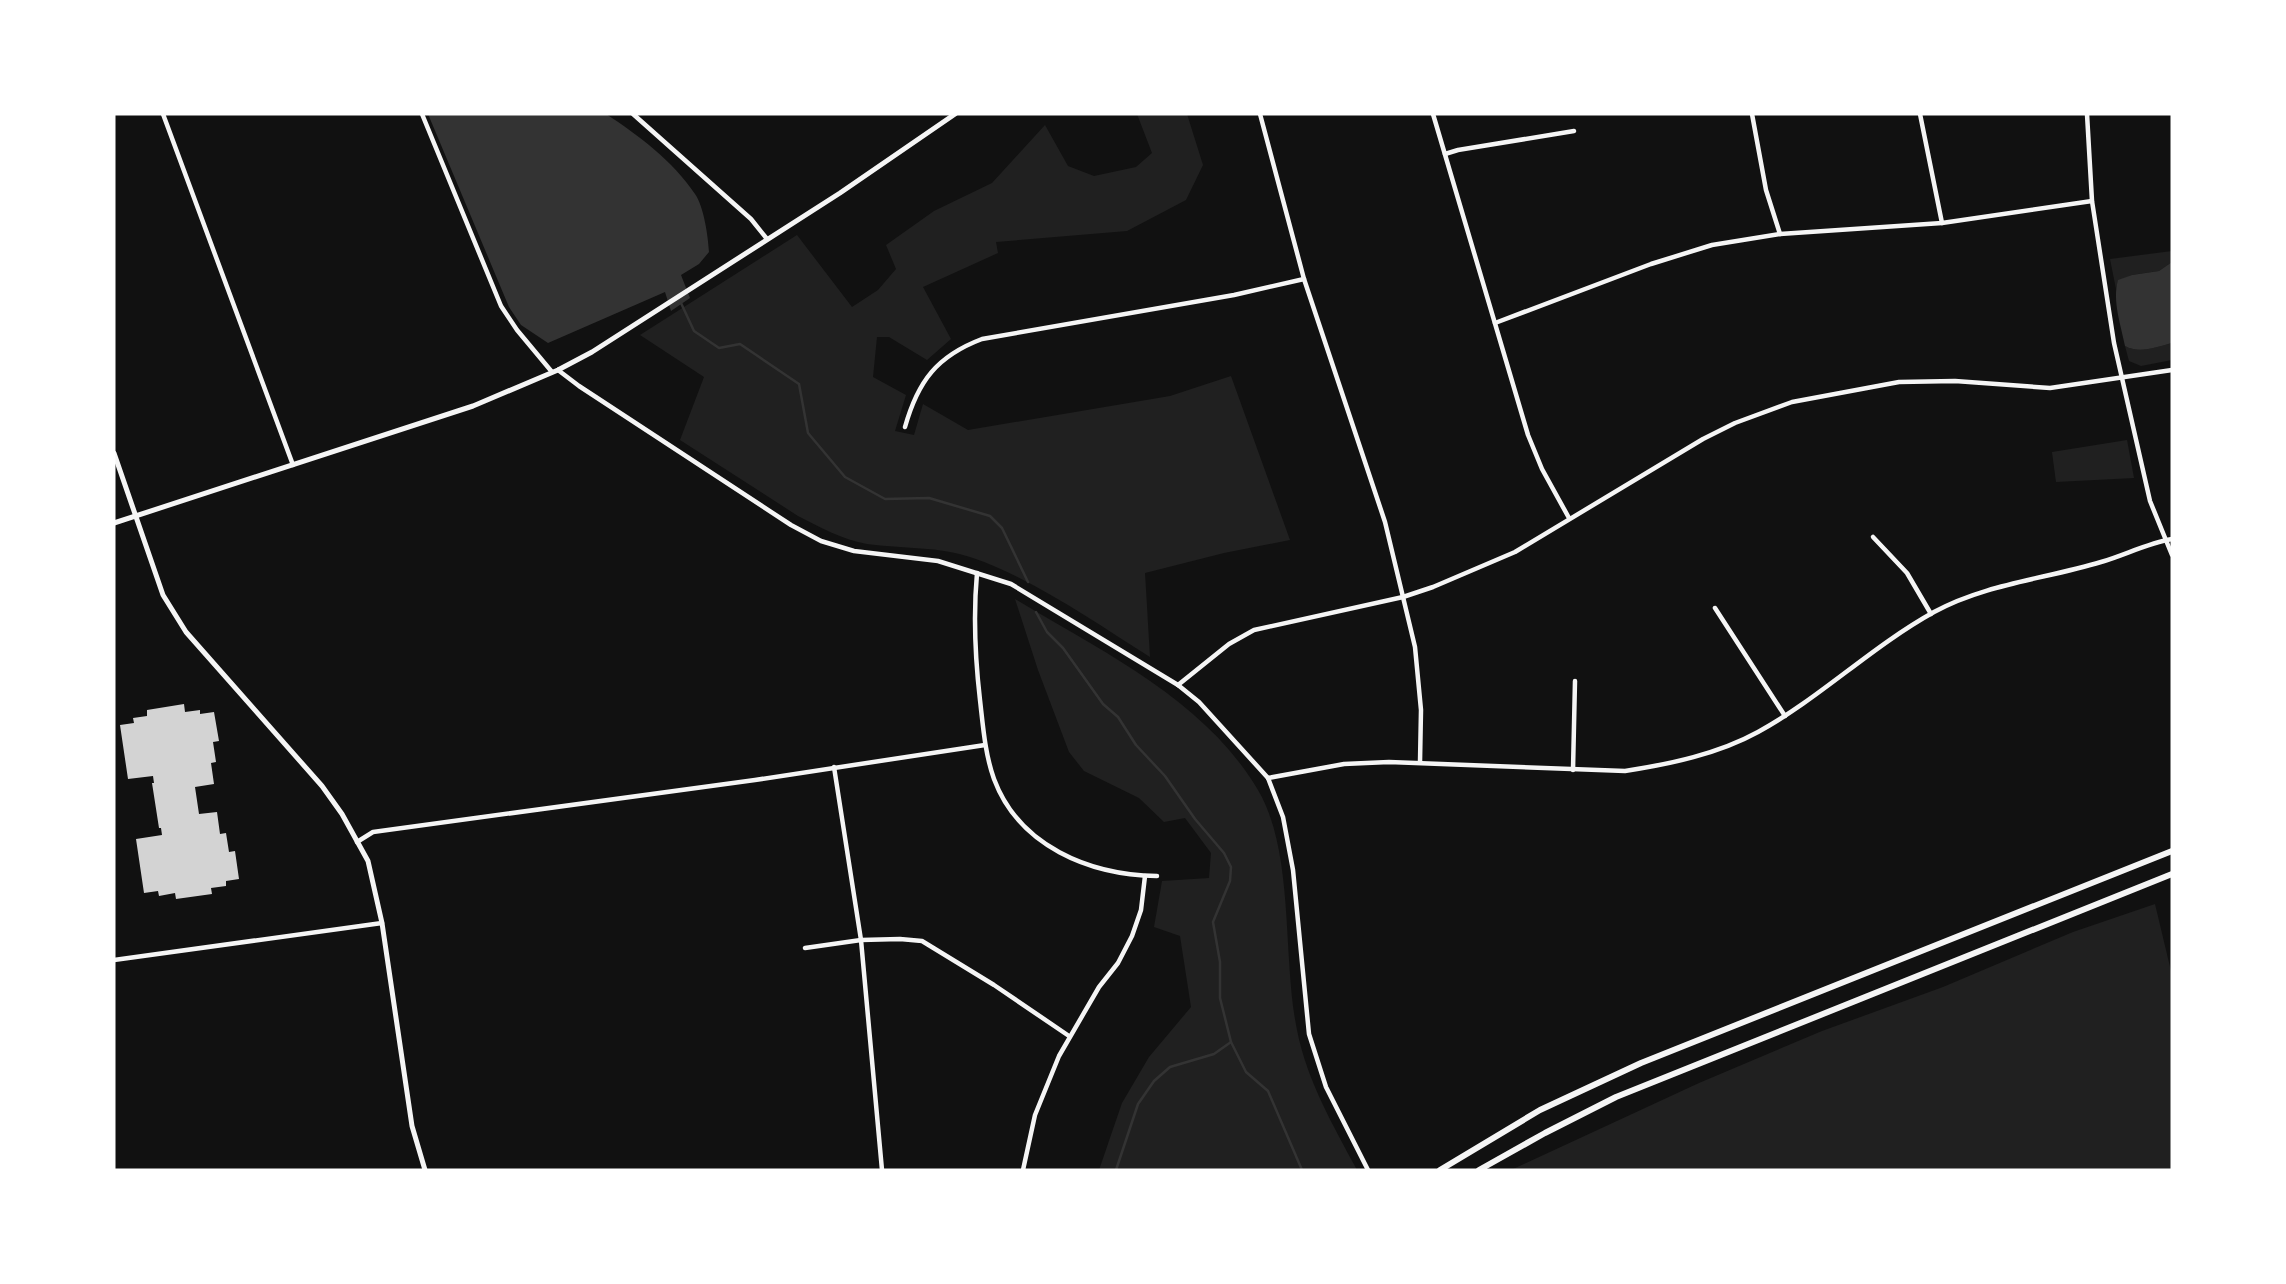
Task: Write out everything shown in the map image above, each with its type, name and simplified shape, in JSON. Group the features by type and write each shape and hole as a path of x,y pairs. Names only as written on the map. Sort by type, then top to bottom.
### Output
{"main road":[{"path":"1440,1170 1540,1110 1630,1068 2172,850"},
{"path":"1479,1170 1616,1097 2172,874"}],"street":[{"path":"163,114 293,465"},
{"path":"422,114 500,306 517,330 555,371 792,525 821,541 854,551 938,561 1011,584 1178,685 1208,711 1268,778 1283,817 1292,864 1309,1034 1331,1097 1368,1170"},
{"path":"633,114 751,219 767,239"},
{"path":"114,523 473,406 555,371 592,352 840,193 956,114"},
{"path":"1260,114 1304,279 1385,522 1415,648 1421,710 1420,762"},
{"path":"1433,114 1535,455 1569,518"},
{"path":"1752,114 1766,190 1780,234"},
{"path":"1920,114 1942,223"},
{"path":"2087,114 2092,201 2106,297 2150,501 2169,539 2172,555"},
{"path":"1445,154 1574,131"},
{"path":"1495,323 1651,264 1712,245 1780,234 1942,223 2092,201"},
{"path":"905,427 916,395 940,361 958,348 1012,333 1138,313 1304,279"},
{"path":"1178,685 1229,644 1254,630 1403,597 1454,579 1515,552 1703,439 1792,401 1899,382 2050,387 2123,379 2172,370"},
{"path":"114,453 163,595 186,632 322,786 342,814 368,861 382,923 412,1126 425,1170"},
{"path":"1873,537 1907,573 1931,614"},
{"path":"1268,778 1344,764 1420,762 1625,771 1662,765 1727,746 1756,734 1785,716 1880,646 1952,602 1977,593 2100,562 2169,539"},
{"path":"977,573 973,612 974,645 985,745 1004,802 1020,824 1040,842 1065,857 1105,869 1157,876"},
{"path":"1715,608 1785,716"},
{"path":"1573,770 1574,681"},
{"path":"357,842 373,832 985,745"},
{"path":"834,767 861,940 882,1170"},
{"path":"1023,1170 1035,1115 1069,1036 1099,987 1118,963 1132,936 1141,910 1145,876"},
{"path":"114,960 382,923"},
{"path":"805,948 861,940 922,941 1069,1036"}],"shaded area":[{"path":"428,114 606,114 618,122 666,160 686,182 701,206 709,252 699,264 681,275 690,298 671,311 665,292 548,343 521,325 509,307"},
{"path":"1137,114 1187,114 1203,165 1186,200 1127,231 996,242 998,253 923,287 951,339 927,360 889,337 877,337 873,377 906,395 895,431 914,435 923,404 968,430 1170,396 1231,376 1290,540 1145,573 1150,657 1064,603 1019,578 973,558 934,550 867,544 832,533 798,516 680,440 704,377 640,335 797,235 852,307 878,290 896,269 886,245 934,211 992,183 1045,125 1068,166 1094,176 1136,167 1152,153"},
{"path":"2172,251 2172,262 2159,271 2132,275 2118,281 2116,289 2110,259"},
{"path":"2172,262 2172,343 2142,350 2125,346 2117,305 2118,280 2159,271"},
{"path":"2172,343 2172,360 2141,366 2129,361 2125,346 2142,350"},
{"path":"2127,440 2134,478 2056,482 2052,452"},
{"path":"1015,599 1149,680 1180,704 1210,730 1236,758 1258,790 1270,815 1278,844 1293,1002 1301,1049 1322,1102 1357,1170 1099,1170 1122,1103 1149,1057 1191,1007 1180,936 1154,927 1162,881 1209,878 1211,853 1185,818 1164,822 1139,798 1084,771 1069,752"},
{"path":"2155,904 2171,971 2172,1170 1511,1170 1699,1083 1822,1031 1943,987 2073,932"}],"building":[{"path":"184,704 185,712 214,712 219,741 213,742 216,762 211,763 214,784 195,787 199,814 217,812 220,834 226,833 229,852 235,851 239,879 226,881 226,886 211,888 212,894 176,899 175,893 159,896 158,891 144,893 136,839 162,835 161,828 153,776 128,779 120,725 134,723 133,718 147,716 147,710"}],"waterway":[{"path":"681,303 694,331 719,348 740,344 799,384 808,433 845,477 885,499 929,498 990,516 1002,528 1028,582"},
{"path":"1036,612 1047,632 1063,648 1103,704 1118,717 1136,745 1165,776 1195,819 1224,853 1231,867 1230,881 1213,922 1220,962 1220,998 1231,1042 1246,1072 1268,1091 1302,1170"},
{"path":"1116,1170 1138,1104 1154,1081 1170,1067 1214,1054 1231,1042"}]}
